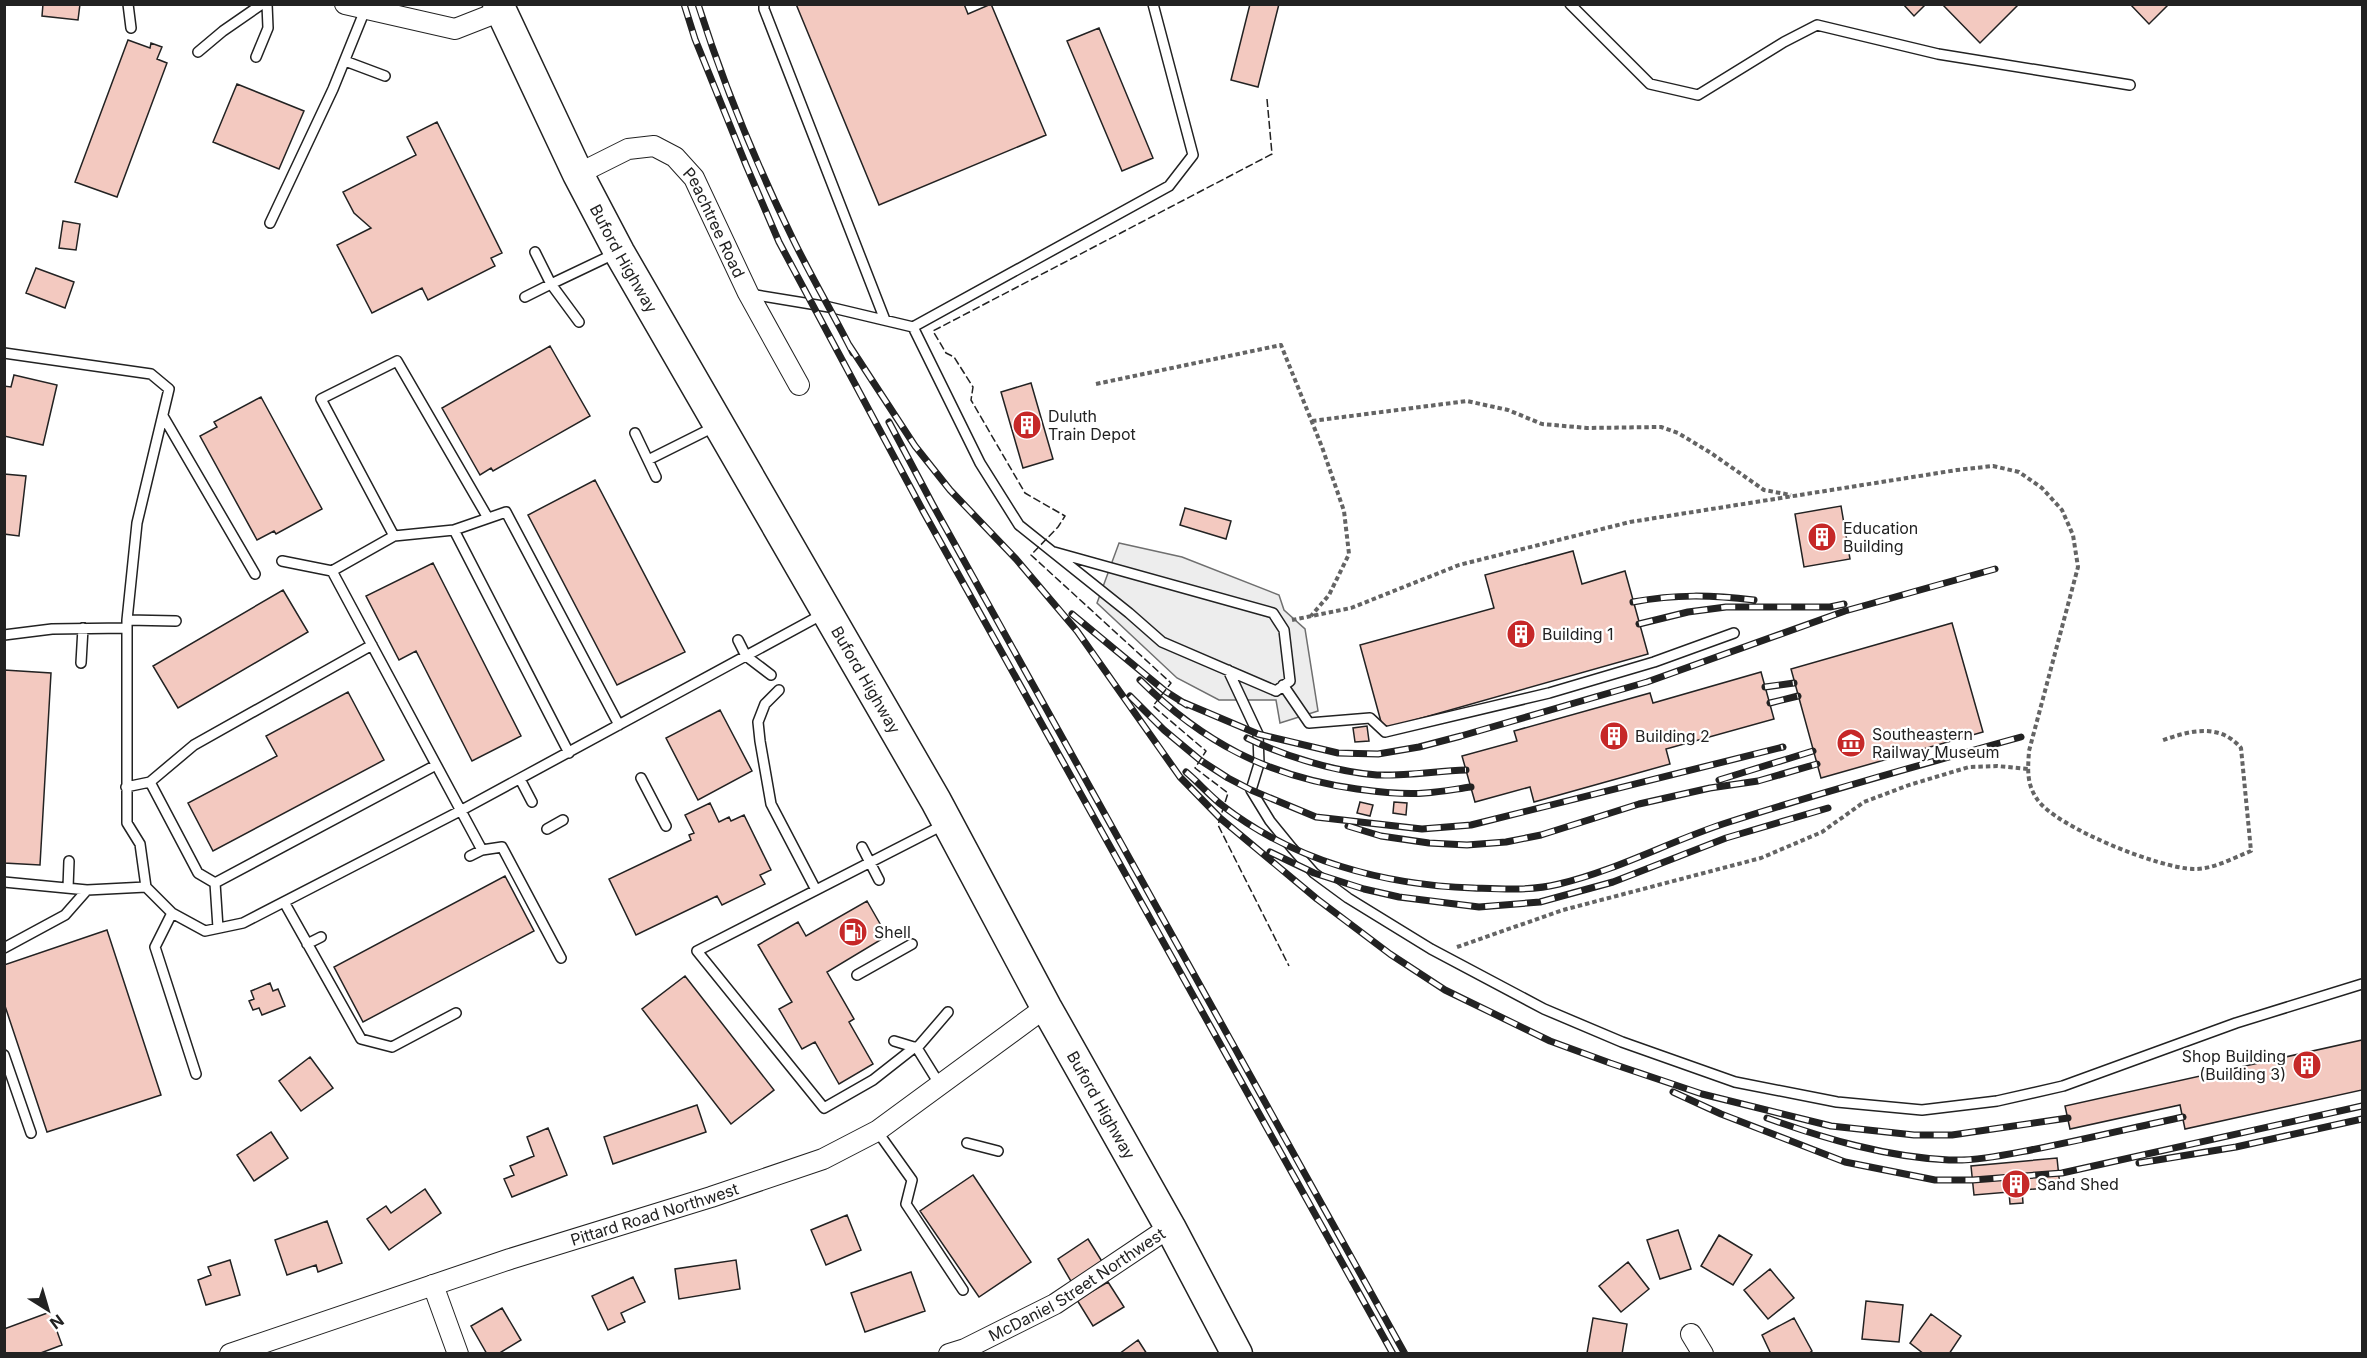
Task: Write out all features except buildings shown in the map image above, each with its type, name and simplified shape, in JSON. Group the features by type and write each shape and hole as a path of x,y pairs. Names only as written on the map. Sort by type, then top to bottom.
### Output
{"main road":[{"name":"Buford Highway","path":"500,8 578,174 619,252 947,822 1237,1353"}],"street":[{"path":"345,4 454,29 500,8"},
{"name":"Peachtree Road","path":"578,174 628,149 654,146 675,157 694,178 748,293 799,386"},
{"name":"Pittard Road Northwest","path":"230,1353 510,1259 711,1197 824,1159 877,1131 1046,1007"},
{"name":"McDaniel Street Northwest","path":"949,1353 965,1349 1054,1304 1170,1227"},
{"path":"434,1285 458,1353"},
{"path":"1691,1334 1702,1353"}],"lane":[{"path":"128,4 131,28"},
{"path":"198,52 262,4"},
{"path":"256,57 268,28 267,4"},
{"path":"764,4 885,320"},
{"path":"748,293 829,307 912,327 1169,186 1193,155 1153,4"},
{"path":"1570,4 1650,84 1698,95 1784,42 1817,26 1938,54 2130,85"},
{"path":"270,223 345,61 365,10"},
{"path":"345,61 385,76"},
{"path":"536,252 552,284 579,322"},
{"path":"525,297 619,252"},
{"path":"912,327 980,463 1018,525 1162,642 1276,691 1290,681 1284,630 1273,613 1054,552"},
{"path":"4,353 151,374 169,389 137,523 127,624 127,823 140,844 146,887 172,913 205,931 243,923 460,811 828,612"},
{"path":"394,536 321,399 397,361 488,518"},
{"path":"163,416 255,574"},
{"path":"648,460 719,425"},
{"path":"634,433 656,477"},
{"path":"282,561 332,571 394,536 454,530 506,512 619,725"},
{"path":"454,530 569,753"},
{"path":"332,571 482,850"},
{"path":"4,635 32,630 176,621"},
{"path":"81,663 83,628"},
{"path":"1283,686 1309,723 1370,718 1385,732 1549,693 1654,662 1734,633"},
{"path":"738,640 746,656 771,675"},
{"path":"126,787 150,782 194,745 372,645"},
{"path":"1228,670 1258,734 1259,764 1251,790 1270,821 1314,873 1348,898 1440,953 1544,1009 1622,1042 1734,1082 1836,1102 1922,1110 1997,1101 2063,1086 2236,1023 2362,984"},
{"path":"779,690 765,704 758,722 771,804 816,890"},
{"path":"215,883 435,765"},
{"path":"641,778 666,826"},
{"path":"520,779 532,802"},
{"path":"150,782 198,873 215,883"},
{"path":"547,829 563,820"},
{"path":"947,822 697,951 824,1108 873,1080 916,1047 948,1012"},
{"path":"862,847 879,880"},
{"path":"470,856 482,850 502,848 561,958"},
{"path":"68,888 69,861"},
{"path":"4,882 87,890 146,887"},
{"path":"215,883 218,928"},
{"path":"4,948 65,915 87,890"},
{"path":"284,902 361,1039 392,1047 456,1013"},
{"path":"172,913 155,946 196,1074"},
{"path":"307,944 321,937"},
{"path":"857,975 912,944"},
{"path":"894,1041 916,1047 940,1085"},
{"path":"4,1055 32,1133"},
{"path":"877,1131 912,1180 906,1204 963,1290"},
{"path":"967,1143 998,1151"}],"path":[{"path":"1096,384 1281,345 1312,421 1344,511 1349,554 1329,596 1311,616"},
{"path":"1312,421 1467,401 1508,410 1542,424 1587,428 1661,427 1678,433 1711,453 1764,490 1794,496"},
{"path":"1280,623 1351,608 1459,565 1550,541 1653,518 1993,466 2019,472 2042,488 2062,510 2073,535 2078,567 2029,751 2027,777 2037,800 2063,822 2095,838 2158,862 2193,869 2215,866 2251,851 2241,748 2233,738 2220,732 2201,730 2161,741"},
{"path":"1440,953 1563,910 1761,858 1822,832 1864,802 1909,785 1969,767 1998,765 2028,769"}],"shaded area":[{"path":"1119,543 1182,557 1279,595 1284,610 1305,629 1318,711 1280,723 1276,700 1219,700 1177,678 1097,603"}],"railway":[{"path":"684,4 695,39 779,242 923,511 1393,1354"},
{"path":"698,4 740,121 765,179 798,250 853,353"},
{"path":"849,345 915,446 950,490 1016,559 1077,631 1180,777 1220,818 1317,899 1390,954 1445,990 1550,1041 1610,1063 1702,1094 1831,1126 1914,1135 1952,1135 2068,1118"},
{"path":"889,422 1405,1354"},
{"path":"1180,701 1258,734 1338,753 1378,754 1419,747 1461,736 1647,682 1845,611 1995,569"},
{"path":"1633,602 1694,596 1754,600"},
{"path":"1639,624 1688,612 1726,607 1830,607 1844,604"},
{"path":"1072,614 1165,691 1187,705"},
{"path":"1140,680 1188,722 1213,739 1266,766 1295,776 1357,789 1391,793 1425,793 1471,787"},
{"path":"1765,687 1794,683"},
{"path":"1130,696 1164,730 1200,760 1251,790 1316,817 1422,829 1471,825 1783,747"},
{"path":"1770,703 1798,696"},
{"path":"1186,772 1218,802 1250,825 1280,842 1341,867 1406,882 1440,886 1527,889 1581,878 1729,822 2021,737"},
{"path":"1247,738 1310,762 1361,773 1399,775 1466,770"},
{"path":"1719,780 1813,751"},
{"path":"1348,826 1381,836 1429,843 1467,845 1506,842 1541,835 1639,804 1710,788 1758,781 1817,764"},
{"path":"1270,852 1314,873 1364,889 1399,897 1479,907 1540,902 1613,882 1726,838 1828,808"},
{"path":"1673,1092 1721,1114 1845,1162 1935,1180 1973,1180 2062,1173 2362,1106"},
{"path":"1767,1118 1834,1140 1879,1151 1959,1160 2031,1150 2183,1117"},
{"path":"2139,1163 2236,1147 2362,1119"}],"fence":[{"path":"1267,99 1272,154 933,331 946,353 954,357 973,387 971,400 1025,493 1065,516 1058,527 1031,555 1171,683 1153,706 1206,751 1195,768 1228,793 1218,825 1289,966"}],"place":[{"name":"Duluth Train Depot","path":"1027,425"},
{"name":"Education Building","path":"1822,537"},
{"name":"Building 1","path":"1521,634"},
{"name":"Building 2","path":"1614,736"},
{"name":"Southeastern Railway Museum","path":"1851,743"},
{"name":"Shell","path":"853,932"},
{"name":"Shop Building (Building 3)","path":"2307,1065"},
{"name":"Sand Shed","path":"2016,1184"}]}
